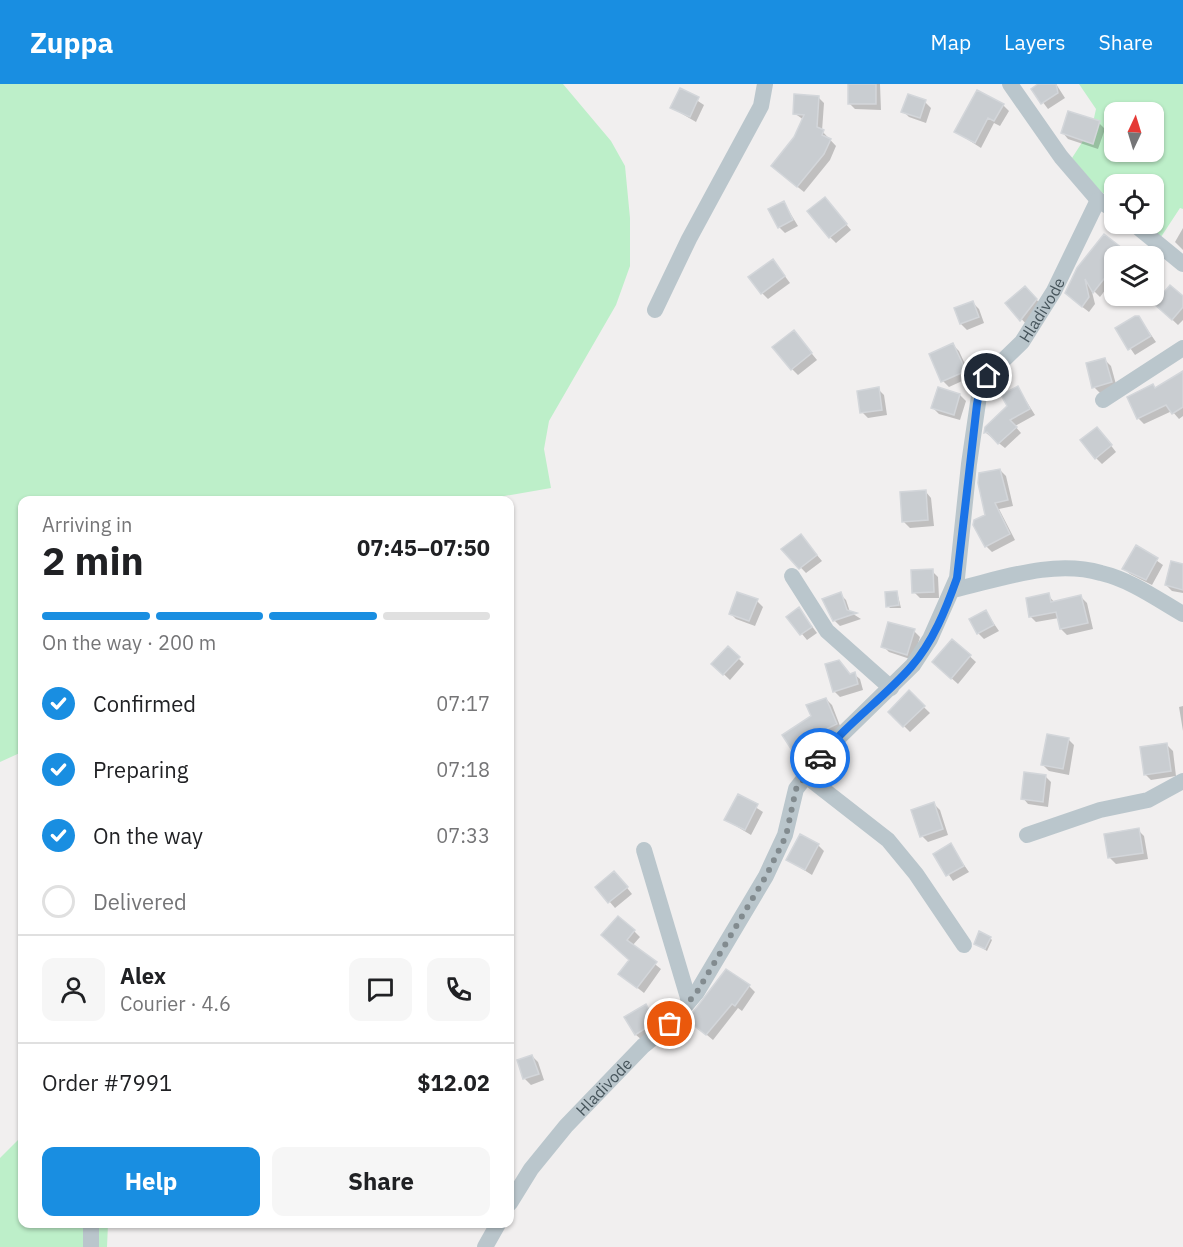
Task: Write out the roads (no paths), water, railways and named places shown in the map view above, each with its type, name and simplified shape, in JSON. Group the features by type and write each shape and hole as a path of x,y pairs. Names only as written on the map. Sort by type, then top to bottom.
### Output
{"street":[{"path":"655,310 689,239 761,106 765,84"},
{"path":"1010,84 1061,157 1098,200 1104,204"},
{"name":"Hladivode","path":"514,1197 531,1169 566,1126 643,1047 670,1024 689,1001 766,876 786,836 796,789 827,749 913,665 930,639 957,578 969,464 980,389 987,376 1022,342 1054,291 1098,200"},
{"path":"1146,234 1183,264"},
{"path":"1103,399 1183,348"},
{"path":"953,590 1052,568 1079,568 1103,573 1136,587 1183,614"},
{"path":"792,576 827,631 891,688"},
{"path":"806,776 888,840 916,874 964,945"},
{"path":"1027,835 1100,810 1148,800 1183,781"},
{"path":"645,850 689,1001"},
{"path":"91,1228 91,1247"},
{"path":"485,1247 496,1228"}]}
